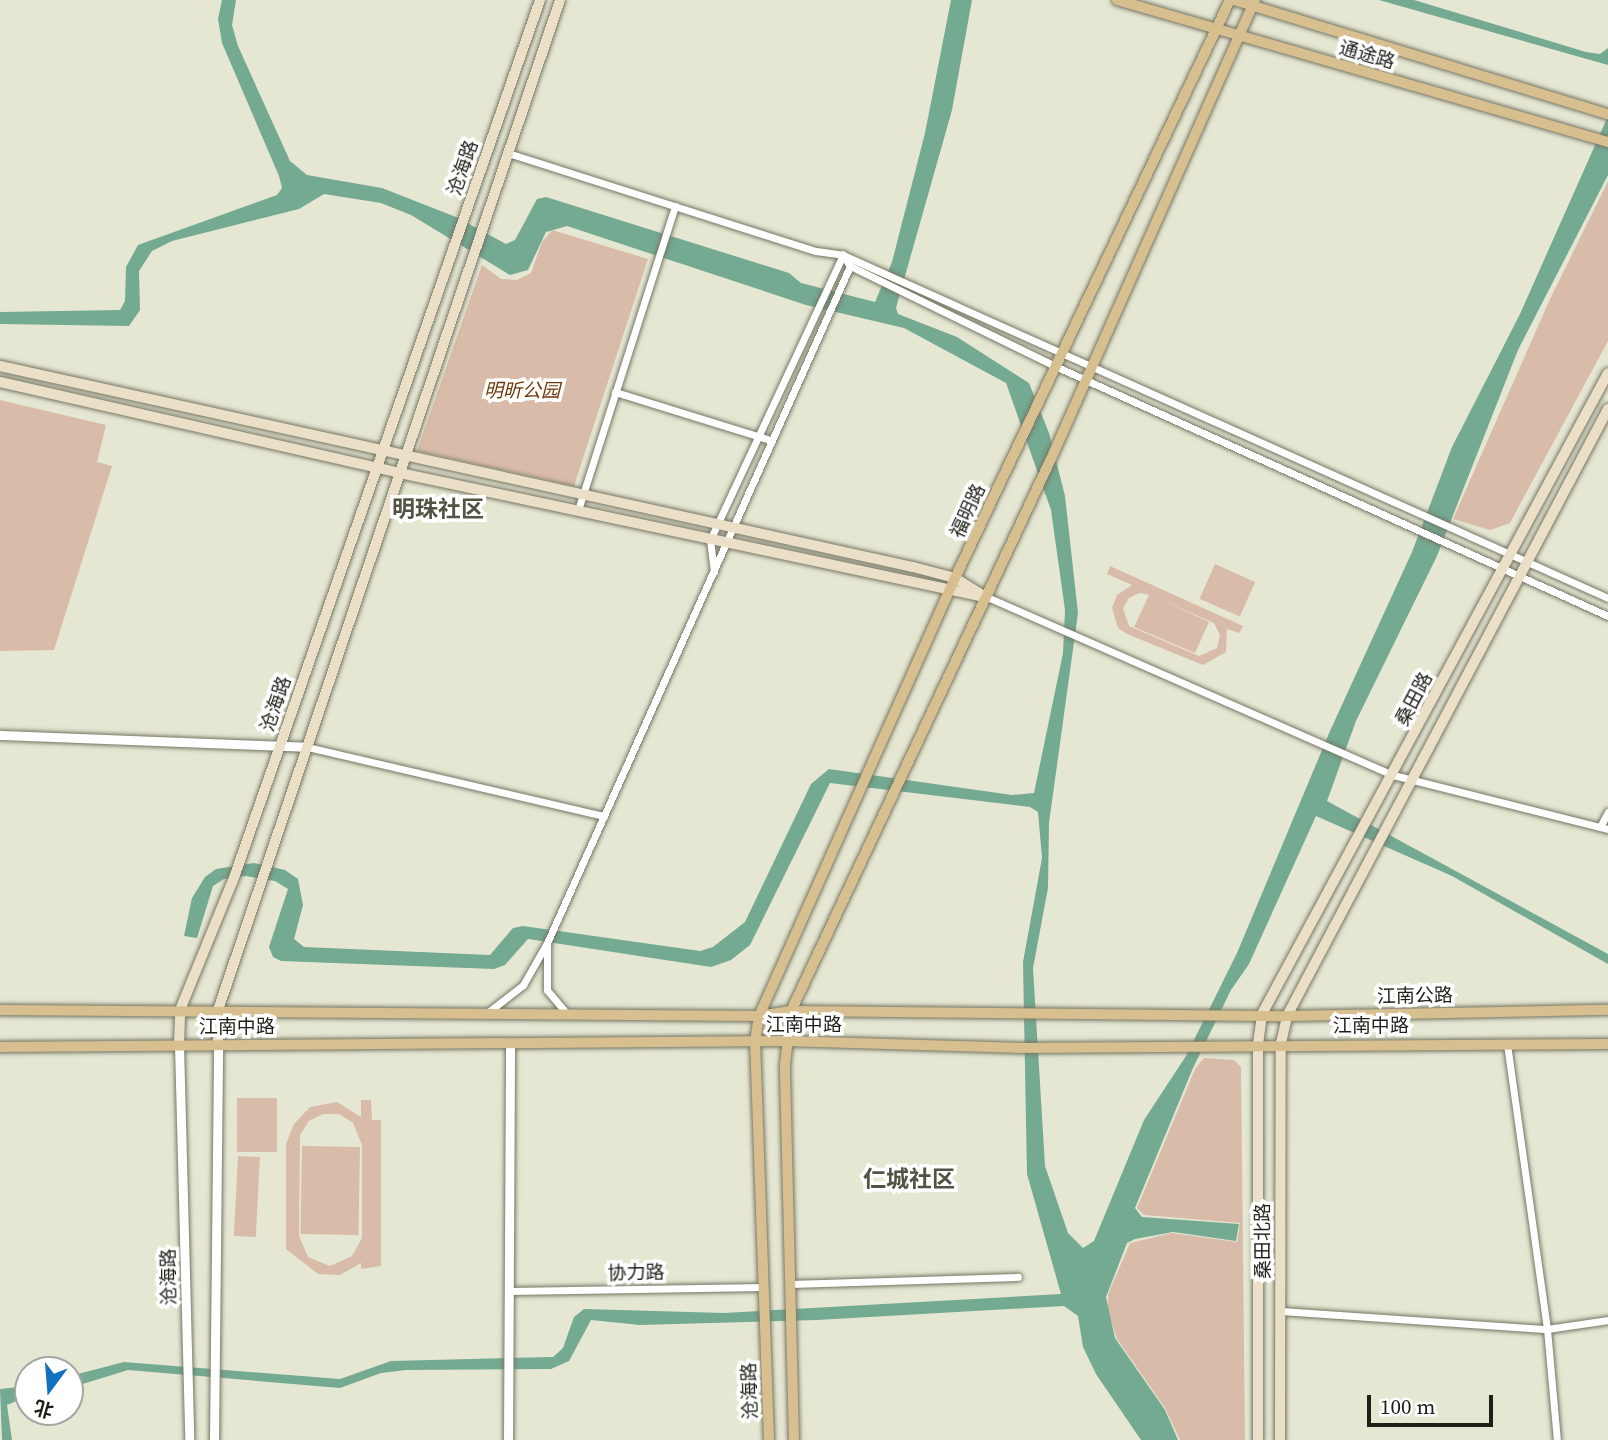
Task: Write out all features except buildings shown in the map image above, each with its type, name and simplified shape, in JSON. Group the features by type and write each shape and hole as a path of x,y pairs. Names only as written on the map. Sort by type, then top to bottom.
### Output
{"main road":[{"name":"沧海路","path":"179,1045 180,1010 235,875 540,0"},
{"name":"沧海路","path":"218,1044 218,1010 560,0"},
{"name":"通途路","path":"1117,0 1608,142"},
{"name":"通途路","path":"1232,0 1254,3 1605,113"},
{"name":"福明路","path":"764,1287 755,1043 759,1016 955,578 1060,354 1232,0"},
{"path":"794,1440 785,1041 791,1011 1087,380 1254,3"},
{"path":"0,366 955,578 984,596"},
{"name":"桑田路","path":"1258,1044 1262,1014 1608,373"},
{"path":"0,382 377,468 949,592 984,596"},
{"name":"桑田路","path":"1281,1043 1287,1016 1608,410"},
{"name":"江南中路","path":"0,1010 759,1016 791,1011 1015,1015 1224,1014"},
{"name":"江南公路","path":"1224,1014 1287,1016 1608,1010"},
{"name":"江南中路","path":"0,1047 785,1041 1017,1048 1281,1043 1608,1044"},
{"name":"桑田北路","path":"1280,1440 1281,1043"},
{"name":"桑田北路","path":"1258,1044 1258,1440"},
{"name":"沧海路","path":"764,1287 769,1440"}],"street":[{"path":"508,153 816,251 843,255 1055,366 1608,616"},
{"path":"578,510 675,206"},
{"path":"843,255 850,265 882,276"},
{"path":"487,1013 523,985 547,942 714,572 770,440 843,255"},
{"path":"714,572 710,540 717,524 821,311 850,265"},
{"path":"915,292 1608,598"},
{"path":"615,392 770,440"},
{"path":"984,596 1411,782 1604,828 1608,812"},
{"path":"0,735 307,747 604,816"},
{"path":"547,942 547,990 567,1014"},
{"name":"沧海路","path":"214,1440 218,1044"},
{"path":"508,1440 510,1044"},
{"path":"1507,1044 1547,1329 1557,1440"},
{"name":"沧海路","path":"179,1045 189,1440"},
{"path":"790,1284 1018,1277"},
{"name":"协力路","path":"509,1291 764,1287"},
{"path":"1281,1311 1547,1329 1608,1320"}],"green space":[{"path":"1608,181 1608,341 1510,523 1490,530 1453,519 1550,299"},
{"name":"明昕公园","path":"552,230 648,259 574,486 417,451 482,265 501,279 517,280 531,273 542,242"},
{"path":"0,400 106,425 97,462 112,466 54,650 0,651"},
{"path":"1215,564 1255,582 1240,617 1200,599"},
{"path":"1110,566 1243,626 1239,633 1227,629 1226,652 1203,665 1118,628 1112,608 1117,595 1132,585 1107,574","holes":["1140,593 1149,595 1134,627 1195,653 1209,622 1157,598 1214,623 1220,635 1217,648 1199,656 1129,626 1123,608 1129,598"]},
{"path":"1204,1058 1234,1060 1241,1067 1245,1440 1180,1440 1165,1408 1117,1339 1108,1311 1108,1294 1130,1243 1172,1233 1237,1242 1240,1223 1144,1215 1137,1208 1195,1069"},
{"path":"237,1098 277,1098 277,1152 237,1152"},
{"path":"361,1100 371,1100 372,1120 381,1120 381,1266 361,1269 361,1263 340,1275 318,1274 286,1249 286,1144 294,1124 310,1107 337,1102 361,1117","holes":["323,1114 339,1114 353,1123 362,1145 362,1238 352,1256 330,1266 308,1257 299,1236 300,1135 309,1121"]},
{"path":"302,1146 360,1147 358,1235 300,1234"},
{"path":"238,1156 260,1157 256,1237 234,1236"}],"shaded area":[{"path":"222,0 236,0 232,25 238,46 290,161 307,175 382,188 456,217 506,244 515,240 537,199 546,197 789,273 801,283 875,302 892,262 925,133 951,0 972,0 952,110 896,308 898,314 957,337 1029,383 1049,433 1065,496 1078,613 1049,823 1048,888 1033,968 1045,1166 1068,1233 1083,1248 1094,1241 1144,1120 1186,1056 1237,953 1330,731 1412,552 1452,447 1520,314 1608,116 1608,175 1518,350 1437,556 1356,721 1327,801 1608,954 1608,964 1452,876 1316,816 1249,964 1231,990 1193,1068 1135,1208 1142,1217 1239,1224 1236,1241 1173,1232 1135,1239 1127,1243 1106,1297 1115,1338 1165,1410 1178,1440 1141,1440 1096,1374 1083,1347 1078,1316 1064,1306 817,1320 640,1325 591,1320 569,1361 551,1369 406,1370 381,1373 340,1388 128,1370 84,1384 84,1372 124,1362 340,1379 391,1361 553,1357 563,1348 574,1317 584,1309 724,1313 1061,1294 1027,1174 1023,962 1042,858 1038,812 1030,807 830,783 750,945 731,960 711,967 528,939 505,965 494,969 281,961 273,957 269,947 288,889 275,881 246,876 224,879 213,886 197,938 184,936 192,898 205,877 216,869 254,863 285,870 298,879 303,905 294,939 304,947 490,955 513,928 523,926 700,951 713,947 745,922 811,784 829,769 1012,795 1034,793 1063,653 1065,610 1051,510 1006,383 904,328 806,305 567,226 546,232 528,270 510,275 411,215 381,203 324,194 299,209 172,241 152,251 139,271 140,310 129,326 0,324 0,312 120,310 125,301 126,267 138,245 277,195 282,188 279,176 222,43 218,19"},
{"path":"1379,0 1414,0 1586,52 1600,54 1608,48 1608,65"},
{"path":"14,1388 14,1402 7,1405 12,1440 2,1440 0,1389"}],"district":[{"name":"明珠社区","path":"438,509"},
{"name":"仁城社区","path":"909,1179"}]}
